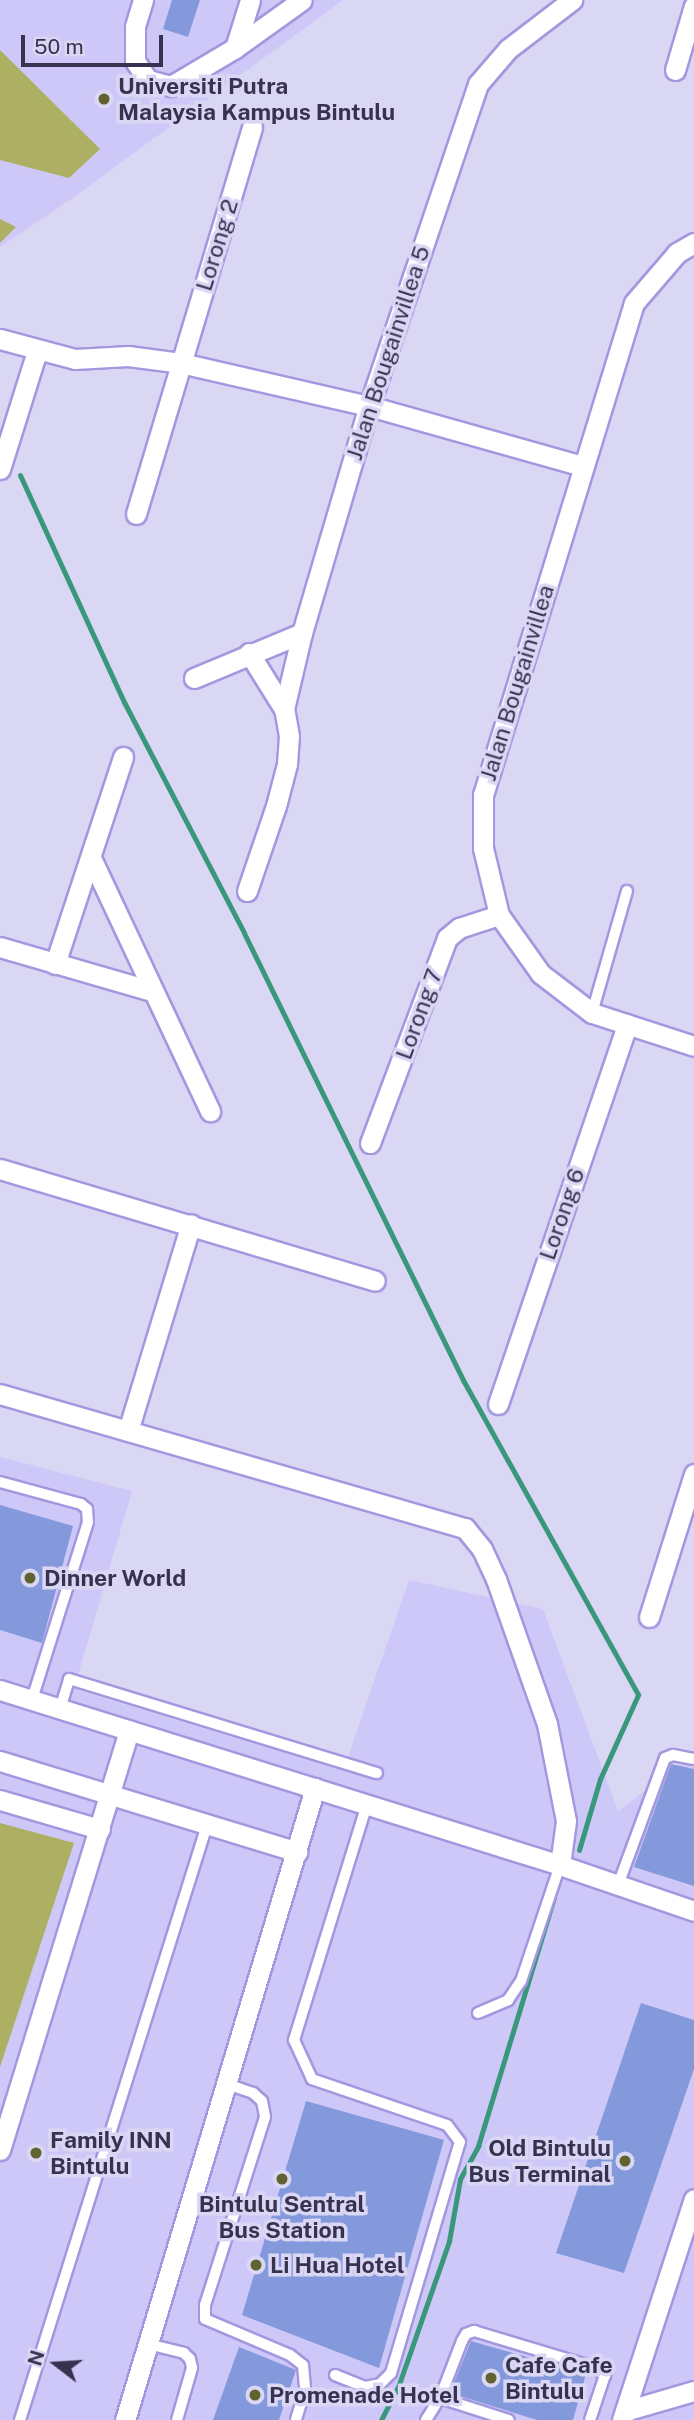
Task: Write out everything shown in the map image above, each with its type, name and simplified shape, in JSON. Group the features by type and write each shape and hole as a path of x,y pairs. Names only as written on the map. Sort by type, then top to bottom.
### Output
{"street":[{"path":"143,0 135,27 135,61 148,80 171,86 189,78 235,48 302,0"},
{"path":"235,48 250,0"},
{"name":"Jalan Bougainvillea 5","path":"284,709 302,633 369,406 478,84 508,49 572,0"},
{"path":"675,70 694,6"},
{"name":"Lorong 2","path":"136,514 252,127"},
{"name":"Jalan Bougainvillea","path":"694,243 677,253 634,303 483,795 482,848 499,915 541,974 592,1013 694,1046"},
{"path":"0,339 75,359 128,356 181,363 369,406 583,466"},
{"path":"0,469 37,351"},
{"path":"194,678 302,633"},
{"path":"247,891 287,764 289,736 284,709 249,653"},
{"path":"55,964 123,757"},
{"path":"91,858 151,991 210,1111"},
{"name":"Lorong 7","path":"370,1143 447,938 459,928 499,915"},
{"path":"0,947 151,991"},
{"name":"Lorong 6","path":"498,1404 627,1024"},
{"path":"0,1169 375,1281"},
{"path":"128,1431 191,1224"},
{"path":"0,1394 465,1528 482,1549 496,1579 547,1724 566,1821 560,1865"},
{"path":"649,1617 694,1474"},
{"path":"0,1690 560,1865 694,1911"},
{"path":"0,2150 129,1730"},
{"path":"0,1761 297,1852"},
{"path":"125,2420 315,1788"},
{"path":"0,1800 100,1829"},
{"path":"623,2416 694,2199"},
{"path":"623,2416 694,2391"}],"lane":[{"path":"592,1013 627,891"},
{"path":"0,1482 81,1504 87,1508 88,1522 32,1700"},
{"path":"60,1709 69,1679 377,1773"},
{"path":"618,1885 665,1758 673,1755 694,1759"},
{"path":"335,2375 365,2387 380,2384 391,2373 460,2141 447,2125 312,2079 294,2040 367,1804"},
{"path":"20,2420 207,1825"},
{"path":"478,2013 508,2000 521,1981 560,1865"},
{"path":"227,2084 253,2093 262,2101 265,2117 205,2305 205,2319 290,2355 303,2365 305,2390 296,2420"},
{"path":"426,2420 440,2399 462,2341 466,2334 474,2331 594,2367 605,2375 590,2420"},
{"path":"148,2344 184,2353 190,2359 192,2368 177,2420"},
{"path":"440,2399 509,2420"}],"shaded area":[{"name":"Universiti Putra Malaysia Kampus Bintulu","path":"0,0 343,0 74,197 0,247"},
{"path":"0,1457 132,1491 74,1689 343,1771 409,1580 543,1609 618,1811 694,1754 694,2420 0,2420"}],"green space":[{"path":"0,50 100,149 69,178 0,160"},
{"path":"0,219 16,227 0,243"},
{"path":"0,1823 74,1843 0,2067"}],"building":[{"path":"172,0 200,0 188,37 163,29"},
{"name":"Dinner World","path":"0,1505 73,1526 42,1643 0,1630"},
{"path":"671,1764 694,1769 694,1886 634,1867"},
{"name":"Old Bintulu Bus Terminal","path":"641,2003 694,2020 694,2069 624,2273 556,2253"},
{"path":"306,2101 444,2140 379,2368 242,2315"},
{"path":"471,2341 586,2374 573,2420 537,2420 450,2393"},
{"name":"Promenade Hotel","path":"239,2347 296,2370 279,2420 213,2420"}],"waterway":[{"path":"20,475 124,702 244,933 463,1380 638,1695 600,1779 579,1850"},
{"path":"381,2420 398,2387 449,2241 460,2179 478,2146 554,1898"}],"place":[{"name":"Universiti Putra Malaysia Kampus Bintulu","path":"104,99"},
{"name":"Dinner World","path":"30,1578"},
{"name":"Family INN Bintulu","path":"36,2153"},
{"name":"Old Bintulu Bus Terminal","path":"625,2161"},
{"name":"Bintulu Sentral Bus Station","path":"282,2179"},
{"name":"Li Hua Hotel","path":"256,2265"},
{"name":"Cafe Cafe Bintulu","path":"491,2378"},
{"name":"Promenade Hotel","path":"255,2395"}]}
